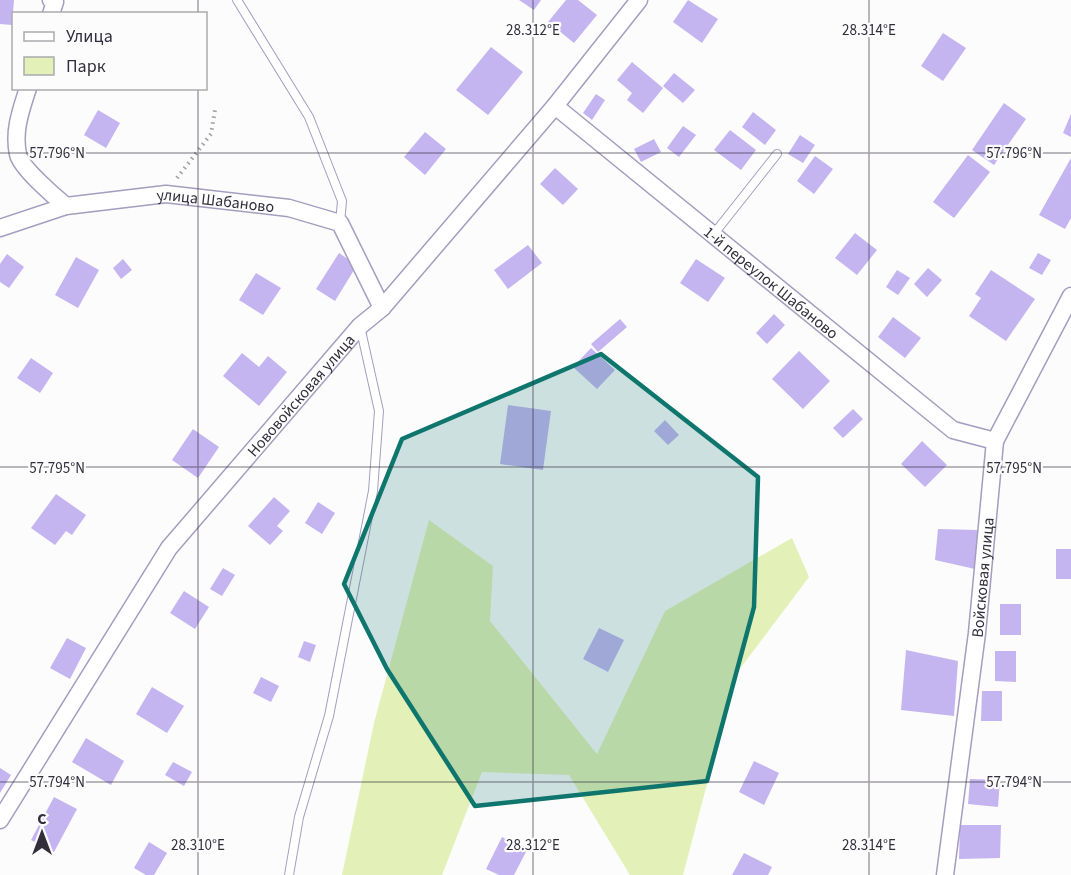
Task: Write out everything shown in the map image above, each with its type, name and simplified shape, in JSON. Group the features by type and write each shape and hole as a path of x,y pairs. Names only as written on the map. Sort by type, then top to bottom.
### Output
{"street":[{"name":"Нововойсковая улица","path":"0,820 169,548 360,326 382,308 555,106 639,0"},
{"path":"27,90 17,120 18,156 45,189 66,206"},
{"name":"1-й переулок Шабаново","path":"555,106 953,430 995,441"},
{"name":"улица Шабаново","path":"0,228 66,206 166,194 289,208 339,223"},
{"path":"339,223 382,308"},
{"name":"Войсковая улица","path":"945,875 977,633 995,441 1071,296"}],"lane":[{"path":"237,0 309,117 342,201 339,223"},
{"path":"713,236 777,154"},
{"path":"289,875 299,817 329,716 373,491 379,411 360,326"}],"path":[{"path":"166,194 178,175 212,134 215,110"}],"highlighted area":[{"path":"601,354 758,477 754,607 707,781 475,806 387,669 344,584 402,439"}],"green space":[{"path":"429,520 493,566 490,621 597,754 665,611 792,538 809,577 736,674 683,875 630,875 569,775 482,772 442,875 342,875 374,723"}],"building":[{"path":"0,0 14,0 12,25 0,24"},
{"path":"519,0 541,0 534,10"},
{"path":"566,0 578,0 597,15 574,43 548,22"},
{"path":"688,0 718,19 702,43 673,22"},
{"path":"943,33 966,48 943,81 921,66"},
{"path":"491,47 523,72 488,115 456,90"},
{"path":"632,62 663,88 643,113 627,100 632,93 617,80"},
{"path":"674,73 695,90 683,103 663,86"},
{"path":"596,94 605,100 592,120 583,113"},
{"path":"1004,103 1026,119 994,165 972,150"},
{"path":"98,110 120,123 106,148 84,135"},
{"path":"753,112 776,130 765,145 742,127"},
{"path":"1071,114 1071,137 1063,133"},
{"path":"683,126 696,135 679,157 667,148"},
{"path":"730,130 756,150 741,170 714,150"},
{"path":"425,132 446,149 425,175 404,157"},
{"path":"800,135 815,145 803,163 788,154"},
{"path":"654,139 661,152 641,162 634,149"},
{"path":"968,155 990,172 954,218 933,202"},
{"path":"815,156 833,169 814,194 797,181"},
{"path":"1071,158 1071,218 1065,229 1039,215"},
{"path":"555,168 578,189 563,205 540,184"},
{"path":"855,233 877,250 857,275 835,258"},
{"path":"528,245 542,263 508,289 494,270"},
{"path":"339,253 357,265 335,301 316,289"},
{"path":"1038,253 1051,260 1042,275 1029,268"},
{"path":"7,254 24,267 9,288 0,282 0,264"},
{"path":"76,257 99,270 78,308 55,295"},
{"path":"123,259 132,270 121,279 113,268"},
{"path":"696,259 725,278 708,302 680,283"},
{"path":"928,268 942,280 927,297 914,284"},
{"path":"897,270 910,278 898,295 886,287"},
{"path":"991,270 1035,299 1006,341 969,316 981,298 975,294"},
{"path":"256,273 281,288 263,315 239,300"},
{"path":"774,314 785,325 767,344 756,333"},
{"path":"893,317 921,338 905,358 878,337"},
{"path":"620,319 627,327 598,352 591,344"},
{"path":"591,348 615,370 597,389 573,367"},
{"path":"799,351 830,381 803,409 772,379"},
{"path":"242,353 259,367 268,356 287,372 259,406 223,376"},
{"path":"31,358 53,373 40,393 17,378"},
{"path":"508,405 551,411 543,470 500,464"},
{"path":"853,409 863,419 843,438 833,428"},
{"path":"665,420 679,435 668,445 654,431"},
{"path":"193,429 219,447 198,478 172,460"},
{"path":"922,441 947,465 925,487 901,464"},
{"path":"56,494 86,515 72,535 66,531 55,545 31,528"},
{"path":"274,497 290,511 277,526 283,531 270,545 248,526"},
{"path":"318,502 335,513 322,534 305,523"},
{"path":"938,529 978,530 975,569 935,560"},
{"path":"1056,549 1071,549 1071,579 1056,579"},
{"path":"223,568 235,575 222,596 210,589"},
{"path":"184,591 209,607 195,629 170,613"},
{"path":"1000,604 1021,604 1021,635 1000,635"},
{"path":"599,628 624,640 608,672 583,659"},
{"path":"67,638 86,648 70,679 50,668"},
{"path":"304,641 316,645 310,662 298,657"},
{"path":"906,650 958,661 954,716 901,710"},
{"path":"995,651 1016,651 1016,682 995,681"},
{"path":"261,677 279,686 271,702 253,693"},
{"path":"152,687 184,706 167,733 136,714"},
{"path":"982,691 1002,691 1002,721 981,721"},
{"path":"86,738 124,761 111,785 72,762"},
{"path":"754,761 779,773 764,805 739,792"},
{"path":"173,762 192,772 184,786 165,775"},
{"path":"0,768 11,775 0,793"},
{"path":"970,779 1000,780 998,807 968,804"},
{"path":"54,797 77,809 54,852 31,840"},
{"path":"960,825 1001,825 1000,858 959,859"},
{"path":"502,837 527,850 514,875 499,875 486,869"},
{"path":"149,842 167,853 154,875 146,875 134,868"},
{"path":"744,853 772,867 768,875 732,875"}]}
